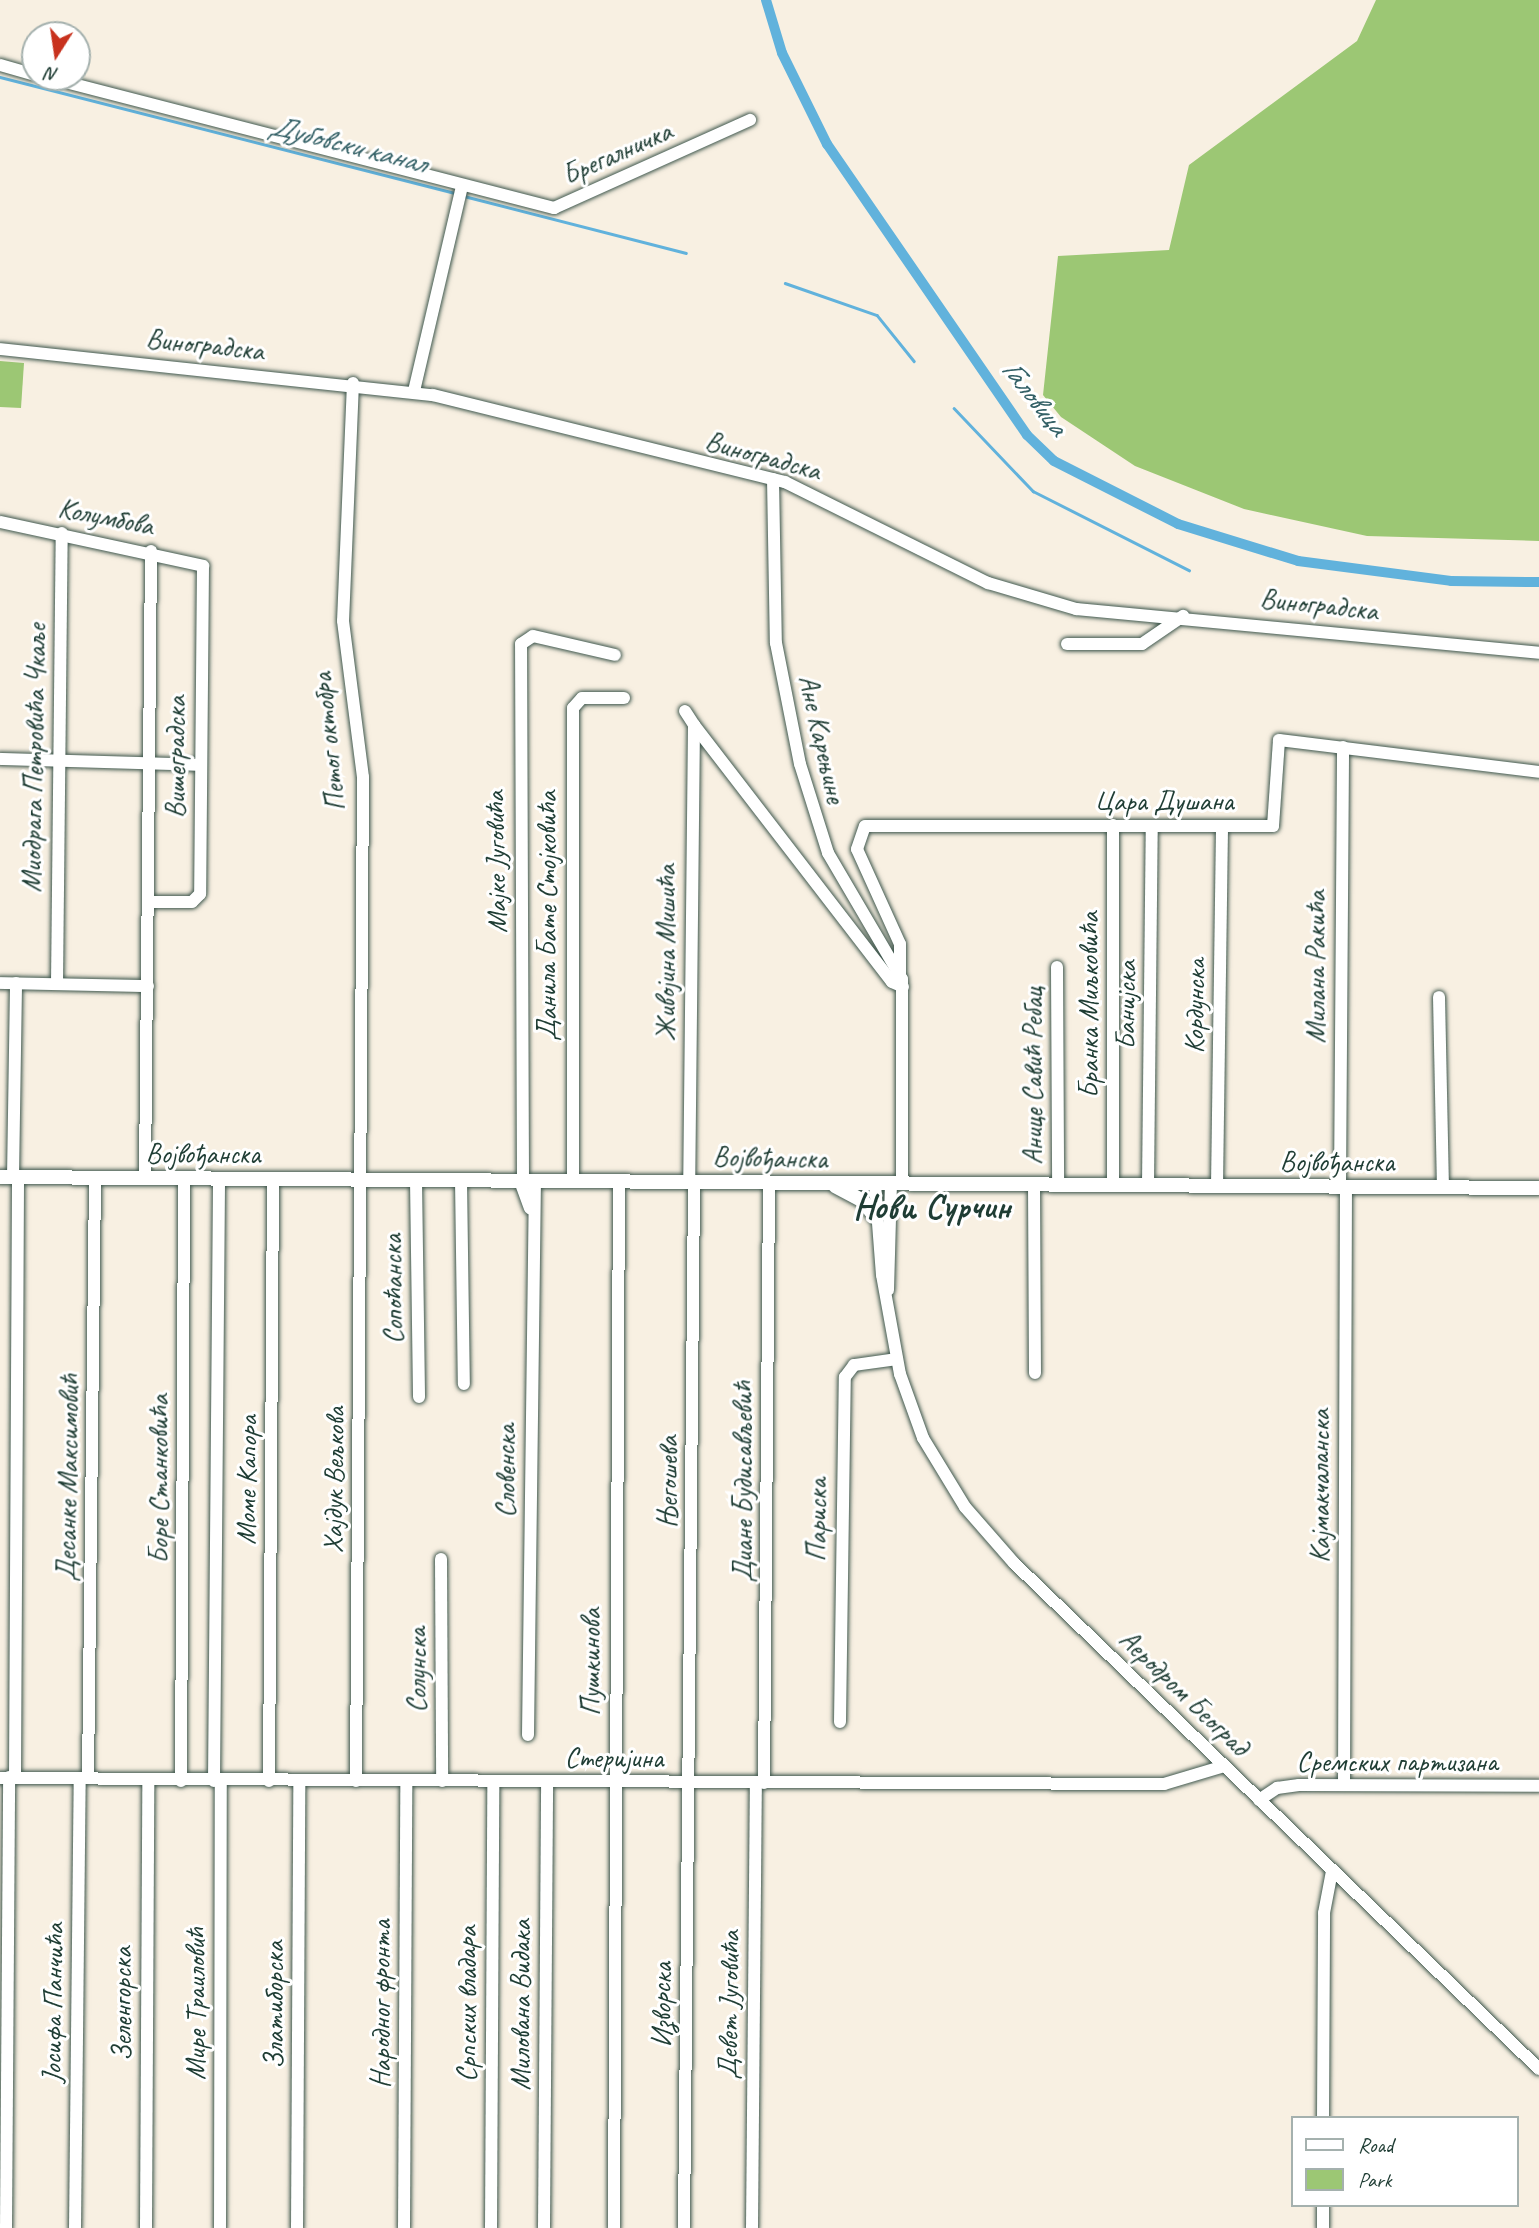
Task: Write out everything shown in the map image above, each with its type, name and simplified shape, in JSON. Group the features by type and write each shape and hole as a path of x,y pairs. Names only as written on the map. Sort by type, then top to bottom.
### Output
{"main road":[{"name":"Војвођанска","path":"10,1177 1539,1188"},
{"path":"827,1183 863,1200 876,1218"}],"street":[{"path":"0,65 21,71"},
{"name":"Брегалничка","path":"91,90 461,193 554,208 750,120"},
{"path":"414,391 461,193"},
{"name":"Виноградска","path":"0,349 414,391 773,479 1020,594 1084,610 1183,616 1539,653"},
{"name":"Петог октобра","path":"352,383 343,621 363,777 361,1179"},
{"name":"Ане Карењине","path":"773,479 776,642 800,764 828,853 900,974 903,988 897,1184"},
{"name":"Колумбова","path":"0,522 151,551 202,564"},
{"name":"Миодрага Петровића Чкаље","path":"57,984 62,533"},
{"name":"Вишеградска","path":"145,1178 151,551"},
{"name":"Вишеградска","path":"148,902 199,897 202,564"},
{"path":"1067,644 1142,644 1183,616"},
{"name":"Мајке Југовића","path":"526,1180 521,644 533,636 615,655"},
{"name":"Данила Бате Стојковића","path":"573,1180 573,708 587,697 624,698"},
{"path":"685,711 892,982 903,988"},
{"name":"Живојина Мишића","path":"692,1181 694,725"},
{"name":"Цара Душана","path":"900,974 900,944 857,849 860,829 1275,825 1277,741 1539,772"},
{"name":"Милана Ракића","path":"1343,747 1343,1186"},
{"path":"0,759 200,765"},
{"name":"Бранка Миљковића","path":"1113,825 1113,1185"},
{"name":"Банијска","path":"1148,1185 1152,826"},
{"name":"Кордунска","path":"1217,1185 1222,826"},
{"name":"Анице Савић Ребац","path":"1056,967 1058,1184"},
{"path":"0,983 148,986"},
{"path":"6,2228 10,1177 16,983"},
{"path":"1439,997 1443,1187"},
{"name":"Десанке Максимовић","path":"84,1778 95,1178"},
{"name":"Боре Станковића","path":"181,1781 184,1178"},
{"name":"Мире Траиловић","path":"219,1179 220,2228"},
{"name":"Моме Капора","path":"269,1781 273,1179"},
{"name":"Хајдук Вељкова","path":"356,1781 361,1179"},
{"name":"Сопоћанска","path":"416,1180 419,1397"},
{"path":"461,1180 464,1384"},
{"name":"Словенска","path":"526,1180 530,1208 528,1735"},
{"name":"Пушкинова","path":"614,2228 619,1181"},
{"name":"Његошева","path":"688,1783 692,1181"},
{"name":"Диане Будисављевић","path":"760,1783 769,1182"},
{"name":"Аеродром Београд","path":"874,1184 876,1218 897,1359 923,1438 982,1530 1539,2070"},
{"name":"Аеродром Београд","path":"887,1294 897,1184"},
{"path":"1034,1184 1035,1373"},
{"name":"Кајмакчаланска","path":"1343,1186 1344,1785"},
{"name":"Париска","path":"840,1722 845,1377 854,1365 897,1359"},
{"name":"Солунска","path":"441,1559 442,1781"},
{"name":"Стеријина","path":"8,1777 181,1781 1164,1784 1224,1766"},
{"name":"Јосифа Панчића","path":"75,2228 84,1778"},
{"name":"Зеленгорска","path":"146,2228 148,1780"},
{"name":"Златиборска","path":"298,2228 299,1781"},
{"name":"Народног фронта","path":"404,2228 406,1781"},
{"name":"Српских владара","path":"491,2228 493,1781"},
{"name":"Милована Видака","path":"544,2228 547,1782"},
{"name":"Изворска","path":"684,2228 688,1783"},
{"name":"Девет Југовића","path":"752,2228 760,1783"},
{"name":"Сремских партизана","path":"1259,1800 1287,1786 1539,1786"},
{"path":"1323,2116 1324,1913 1332,1871"},
{"path":"1322,2228 1323,2207"}],"green space":[{"path":"1376,0 1539,0 1539,541 1367,536 1244,509 1135,466 1061,417 1043,395 1058,256 1169,250 1189,165 1357,41"},
{"path":"0,361 24,363 21,408 0,407"}],"waterway":[{"name":"Галовица","path":"766,0 782,53 827,144 1027,435 1054,461 1178,524 1298,561 1451,581 1539,582"},
{"name":"Дубовски канал","path":"0,77 454,193"},
{"name":"Дубовски канал","path":"464,196 686,253"},
{"name":"Дубовски канал","path":"785,283 877,315 914,361"},
{"name":"Дубовски канал","path":"954,408 1033,491 1189,570"}],"district":[{"name":"Нови Сурчин","path":"932,1207"}]}
